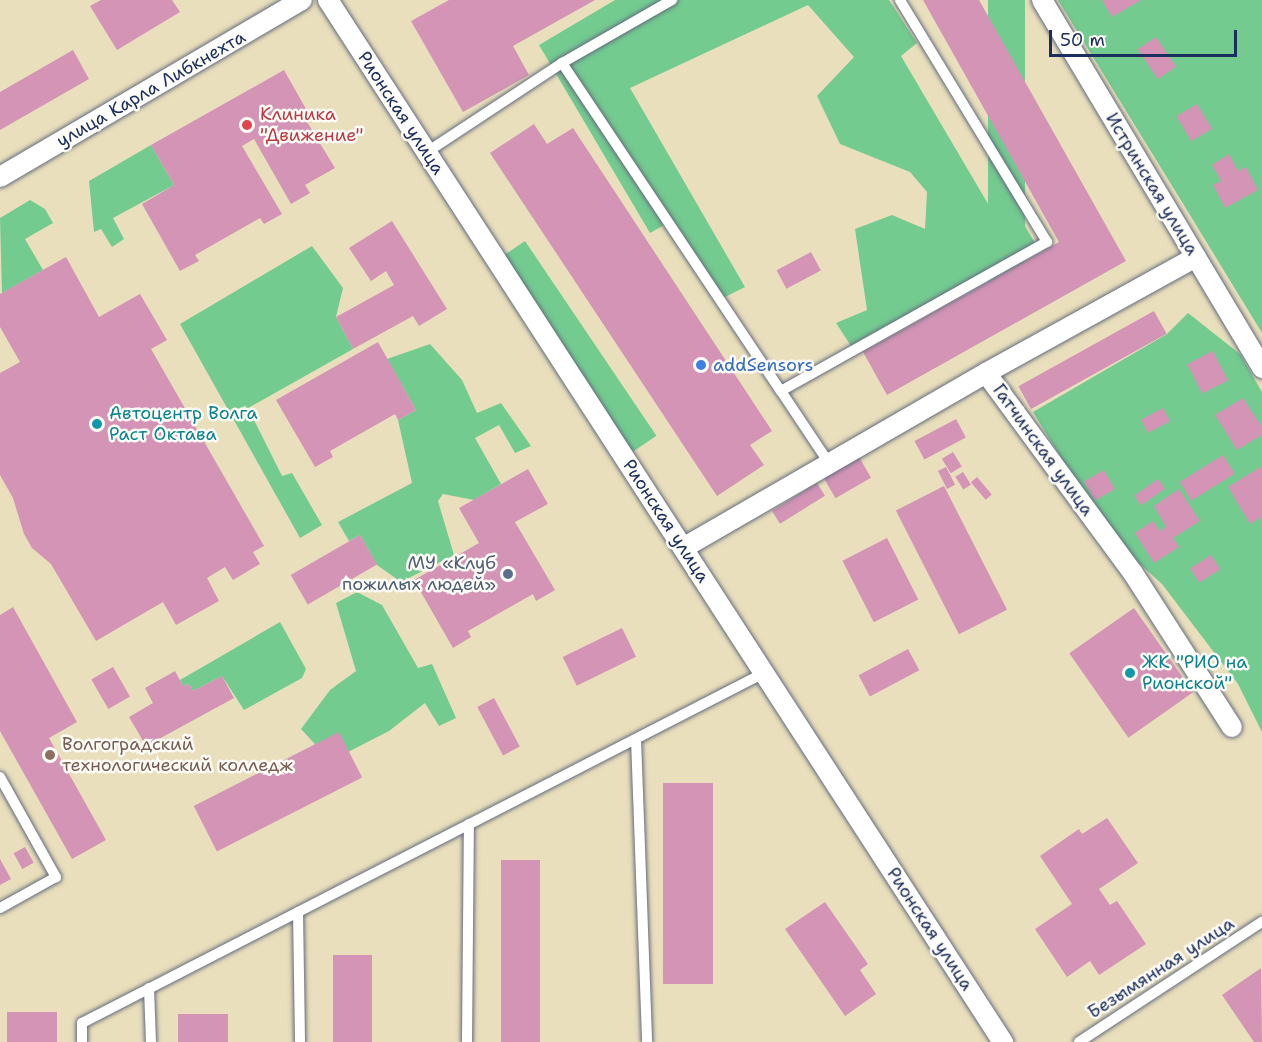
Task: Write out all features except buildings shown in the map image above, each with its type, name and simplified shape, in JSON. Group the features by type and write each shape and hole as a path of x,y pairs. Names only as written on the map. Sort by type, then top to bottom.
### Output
{"street":[{"name":"улица Карла Либкнехта","path":"0,177 302,0"},
{"name":"Рионская улица","path":"328,0 1003,1042"},
{"name":"Истринская улица","path":"1042,0 1262,368"},
{"name":"Гатчинская улица","path":"1196,257 986,374 1133,573 1232,727"},
{"path":"683,548 986,374"}],"lane":[{"path":"427,152 562,63 672,0"},
{"path":"781,391 1047,242 900,0"},
{"path":"562,63 829,463"},
{"path":"82,1042 82,1023 764,673"},
{"path":"636,739 647,1042"},
{"path":"0,777 56,877 0,908"},
{"path":"467,1042 469,824"},
{"path":"298,912 300,1042"},
{"name":"Безымянная улица","path":"1085,1040 1262,922"},
{"path":"149,988 151,1042"}],"green space":[{"path":"615,0 889,0 917,43 901,56 994,214 1019,216 1036,245 851,346 836,323 867,310 855,229 892,215 925,229 927,192 910,172 840,144 817,96 854,57 808,5 630,88 745,287 721,299 673,220 650,233 539,45"},
{"path":"988,0 1025,0 1025,316 988,316"},
{"path":"1058,0 1262,0 1262,333 1190,215"},
{"path":"151,145 174,185 113,218 124,239 112,247 101,229 94,232 89,181"},
{"path":"30,200 45,209 53,223 25,239 43,270 2,293 0,218"},
{"path":"525,241 656,436 630,454 498,259"},
{"path":"312,246 343,288 336,317 353,349 248,408 282,476 292,473 322,525 300,538 180,324"},
{"path":"1188,313 1240,354 1262,392 1262,732 1238,684 1162,584 1110,537 1033,412 1167,334"},
{"path":"430,344 462,380 477,413 501,403 531,446 515,453 499,425 475,438 501,484 474,500 443,494 438,501 454,555 401,582 377,565 360,535 349,541 338,522 412,483 398,420 416,410 387,359"},
{"path":"357,592 382,605 418,668 432,664 456,718 439,726 425,703 389,731 348,752 325,755 301,729 330,690 356,671 336,603"},
{"path":"280,622 306,669 302,678 244,710 222,676 193,691 189,684 183,686 180,680"}],"place":[{"name":"Клиника \"Движение\"","path":"247,125"},
{"name":"addSensors","path":"701,365"},
{"name":"Автоцентр Волга Раст Октава","path":"97,424"},
{"name":"МУ «Клуб пожилых людей»","path":"508,574"},
{"name":"ЖК \"РИО на Рионской\"","path":"1130,673"},
{"name":"Волгоградский технологический колледж","path":"50,755"}]}
